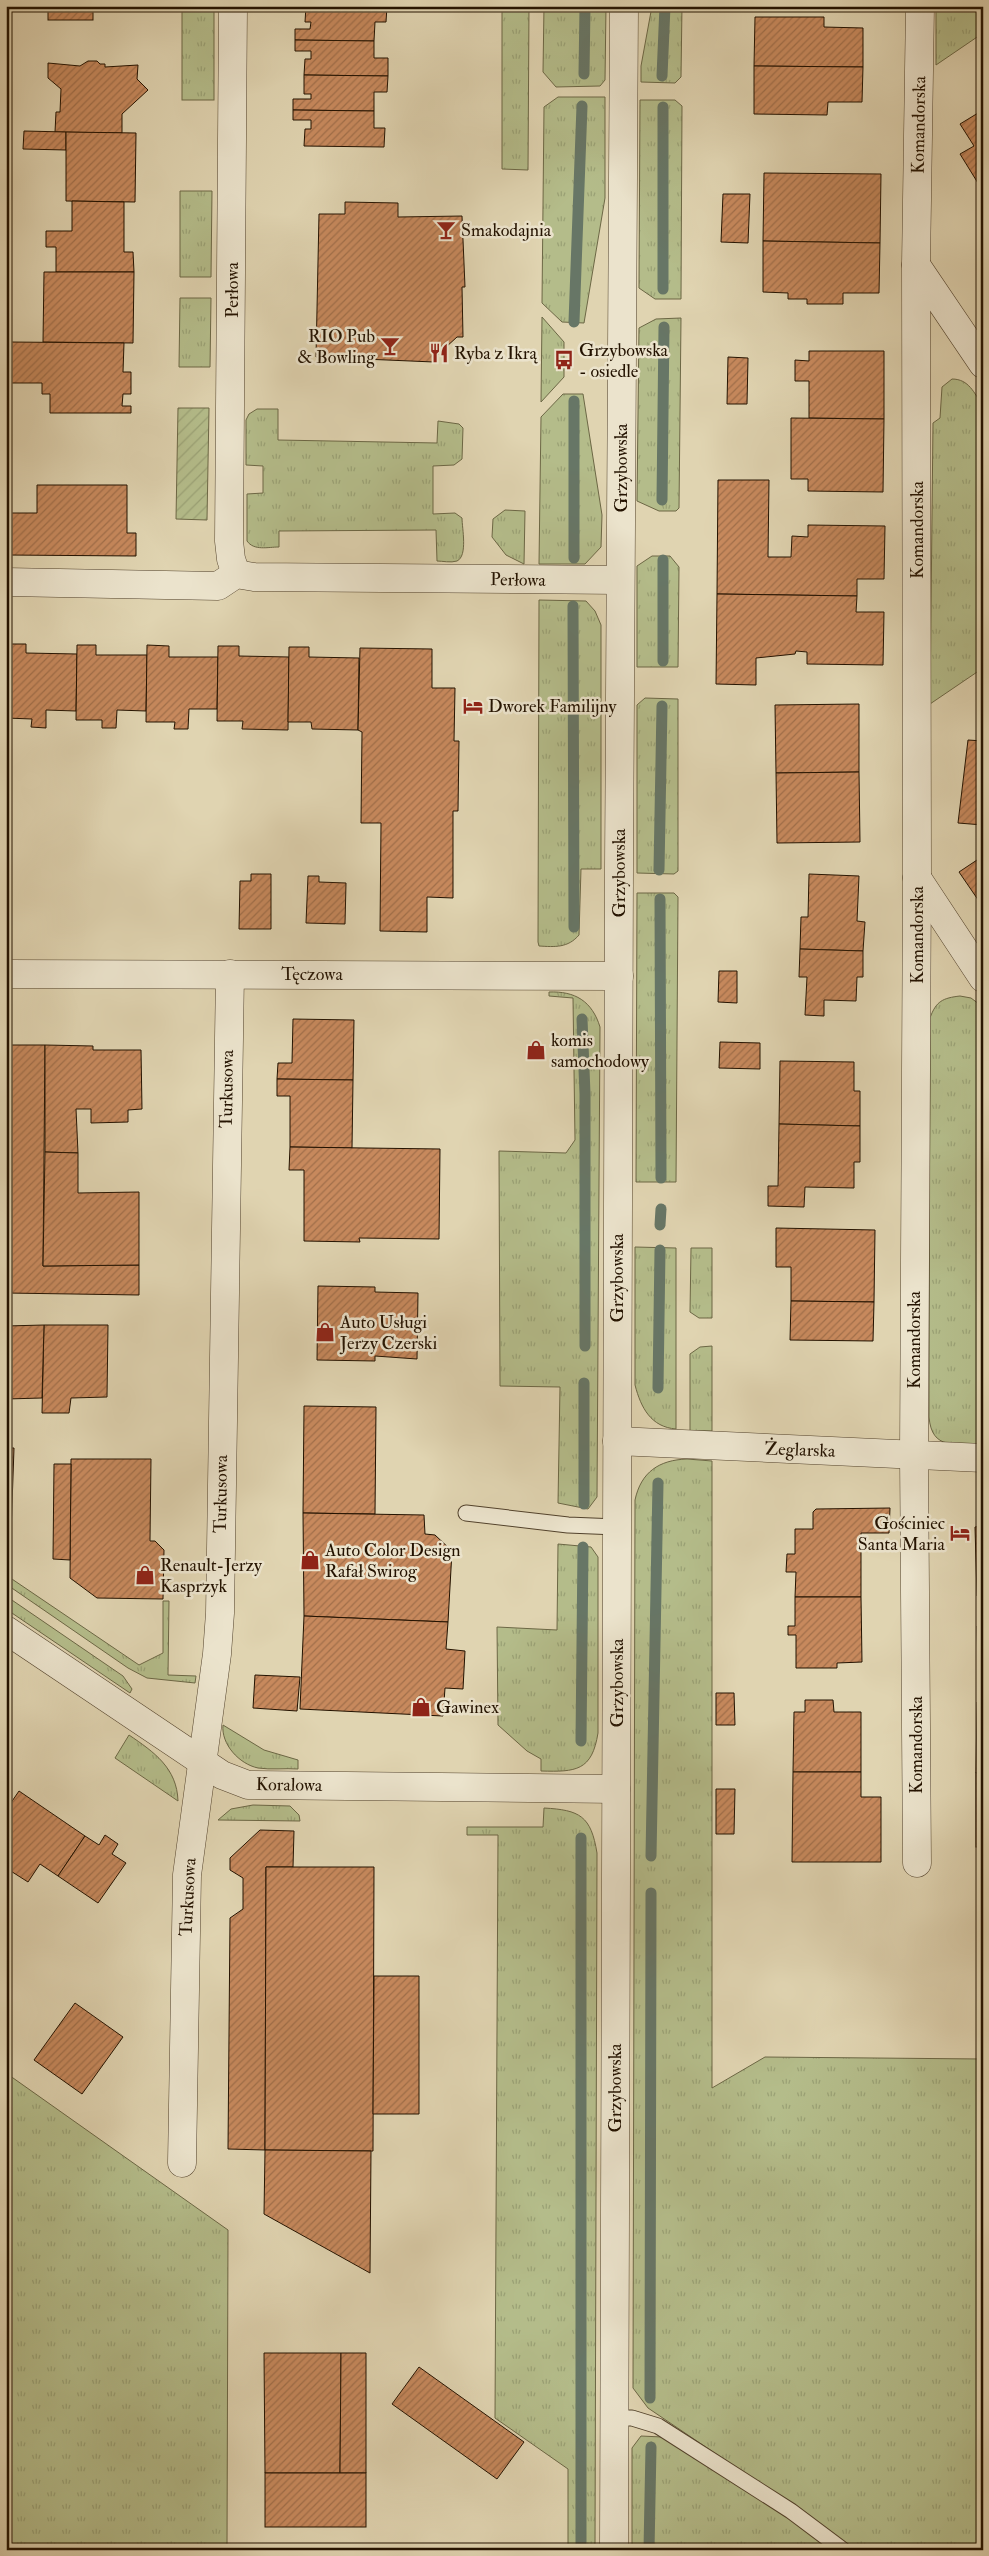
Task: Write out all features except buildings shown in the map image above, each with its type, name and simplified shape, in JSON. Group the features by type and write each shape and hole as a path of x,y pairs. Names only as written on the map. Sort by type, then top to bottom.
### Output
{"street":[{"name":"Perłowa","path":"233,6 229,541 231,559 236,574 254,577 620,580"},
{"name":"Grzybowska","path":"614,2550 620,580 624,6"},
{"name":"Komandorska","path":"917,1863 914,1455 917,878 916,265 920,6"},
{"path":"916,265 983,364"},
{"path":"6,582 218,586 236,574"},
{"path":"917,878 983,978"},
{"name":"Tęczowa","path":"6,974 619,976"},
{"name":"Turkusowa","path":"182,2163 187,1875 217,1654 220,1614 230,974"},
{"name":"Żeglarska","path":"617,1442 983,1458"},
{"name":"Koralowa","path":"6,1630 222,1775 248,1785 616,1789"}],"lane":[{"path":"466,1513 568,1525 617,1527"},
{"path":"614,2418 632,2418 658,2426 791,2511 843,2550"}],"green space":[{"path":"182,6 214,6 214,100 182,100"},
{"path":"502,6 529,6 528,170 502,169"},
{"path":"544,6 606,6 605,80 600,86 556,87 543,72"},
{"path":"652,6 682,6 681,77 675,83 641,82 641,66"},
{"path":"936,6 983,6 983,33 936,65"},
{"path":"558,97 605,97 605,198 584,323 562,322 542,303 544,107"},
{"path":"640,100 675,100 682,106 681,299 655,299 639,288"},
{"path":"180,191 212,191 211,277 180,277"},
{"path":"180,298 211,298 210,367 179,367"},
{"path":"542,317 564,342 564,377 541,402"},
{"path":"681,318 679,508 676,511 659,511 637,501 639,328 656,319"},
{"path":"952,379 963,381 967,384 983,406 983,668 930,704 933,423 940,418 942,387"},
{"path":"563,394 583,394 602,515 601,547 585,564 539,564 541,417"},
{"path":"178,408 209,408 207,520 176,519"},
{"path":"257,409 278,409 278,440 437,443 438,421 459,424 463,428 462,459 454,465 433,466 433,514 455,513 462,518 463,548 460,558 455,562 437,561 436,530 279,531 279,547 262,548 250,544 247,541 247,494 263,493 263,466 246,465 246,420 249,414"},
{"path":"505,510 525,511 524,564 506,555 492,537 493,519"},
{"path":"652,556 670,556 679,567 678,667 637,667 637,566"},
{"path":"539,600 586,601 595,611 601,625 601,869 581,869 579,935 566,944 556,946 539,946 538,942"},
{"path":"645,698 678,699 678,871 674,874 637,873 637,705"},
{"path":"637,893 674,893 678,897 676,1182 636,1182"},
{"path":"549,992 567,993 581,999 592,1010 600,1027 597,1497 588,1509 558,1503 560,1387 500,1386 499,1151 566,1153 575,1140 573,998 549,996"},
{"path":"960,996 971,998 983,1007 983,1445 954,1444 940,1440 931,1428 929,1417 930,1018 941,1001"},
{"path":"635,1247 676,1248 676,1429 660,1425 648,1415 640,1401 635,1385"},
{"path":"691,1248 712,1248 712,1318 699,1318 690,1312"},
{"path":"712,1346 712,1431 690,1431 690,1354 700,1347"},
{"path":"687,1459 712,1461 712,2088 765,2057 983,2059 983,2550 632,2550 632,2448 641,2436 662,2437 719,2472 719,2456 648,2408 633,2388 635,1500 642,1482 653,1469 668,1462"},
{"path":"558,1544 591,1547 598,1557 598,1733 591,1755 587,1762 580,1767 564,1771 541,1771 541,1759 527,1751 498,1725 497,1627 557,1630"},
{"path":"6,1575 139,1665 163,1653 163,1601 169,1601 168,1675 196,1676 195,1683 147,1678 128,1668 6,1584"},
{"path":"6,1596 123,1676 132,1689 130,1693 6,1609"},
{"path":"223,1725 264,1750 298,1760 298,1769 258,1768 244,1762 228,1746 223,1732"},
{"path":"129,1735 155,1755 169,1770 177,1789 178,1801 115,1758"},
{"path":"253,1805 290,1806 299,1815 300,1821 218,1820 231,1809"},
{"path":"544,1808 567,1811 582,1817 591,1831 597,1853 595,2550 568,2550 568,2469 495,2418 498,1835 467,1835 467,1827 543,1827"},
{"path":"6,2073 228,2230 227,2550 6,2550"}],"waterway":[{"path":"584,74 585,6"},
{"path":"662,76 665,6"},
{"path":"574,322 582,106"},
{"path":"663,107 663,289"},
{"path":"662,500 664,327"},
{"path":"574,401 574,558"},
{"path":"663,560 663,661"},
{"path":"573,606 574,927"},
{"path":"659,870 662,706"},
{"path":"660,899 661,1178"},
{"path":"582,1019 585,1094 585,1346"},
{"path":"660,1225 661,1209"},
{"path":"658,1388 660,1250"},
{"path":"584,1383 584,1504"},
{"path":"651,1856 658,1483"},
{"path":"581,1741 583,1547"},
{"path":"581,1838 581,2550"},
{"path":"650,2398 651,1893"},
{"path":"649,2550 651,2447"}],"place":[{"name":"Smakodajnia","path":"446,230"},
{"name":"RIO Pub & Bowling","path":"390,346"},
{"name":"Ryba z Ikrą","path":"439,353"},
{"name":"Grzybowska - osiedle","path":"564,360"},
{"name":"Dworek Familijny","path":"473,706"},
{"name":"komis samochodowy","path":"536,1050"},
{"name":"Auto Usługi Jerzy Czerski","path":"325,1332"},
{"name":"Gościniec Santa Maria","path":"960,1533"},
{"name":"Auto Color Design Rafał Swirog","path":"310,1560"},
{"name":"Renault-Jerzy Kasprzyk","path":"145,1575"},
{"name":"Gawinex","path":"421,1707"}]}
